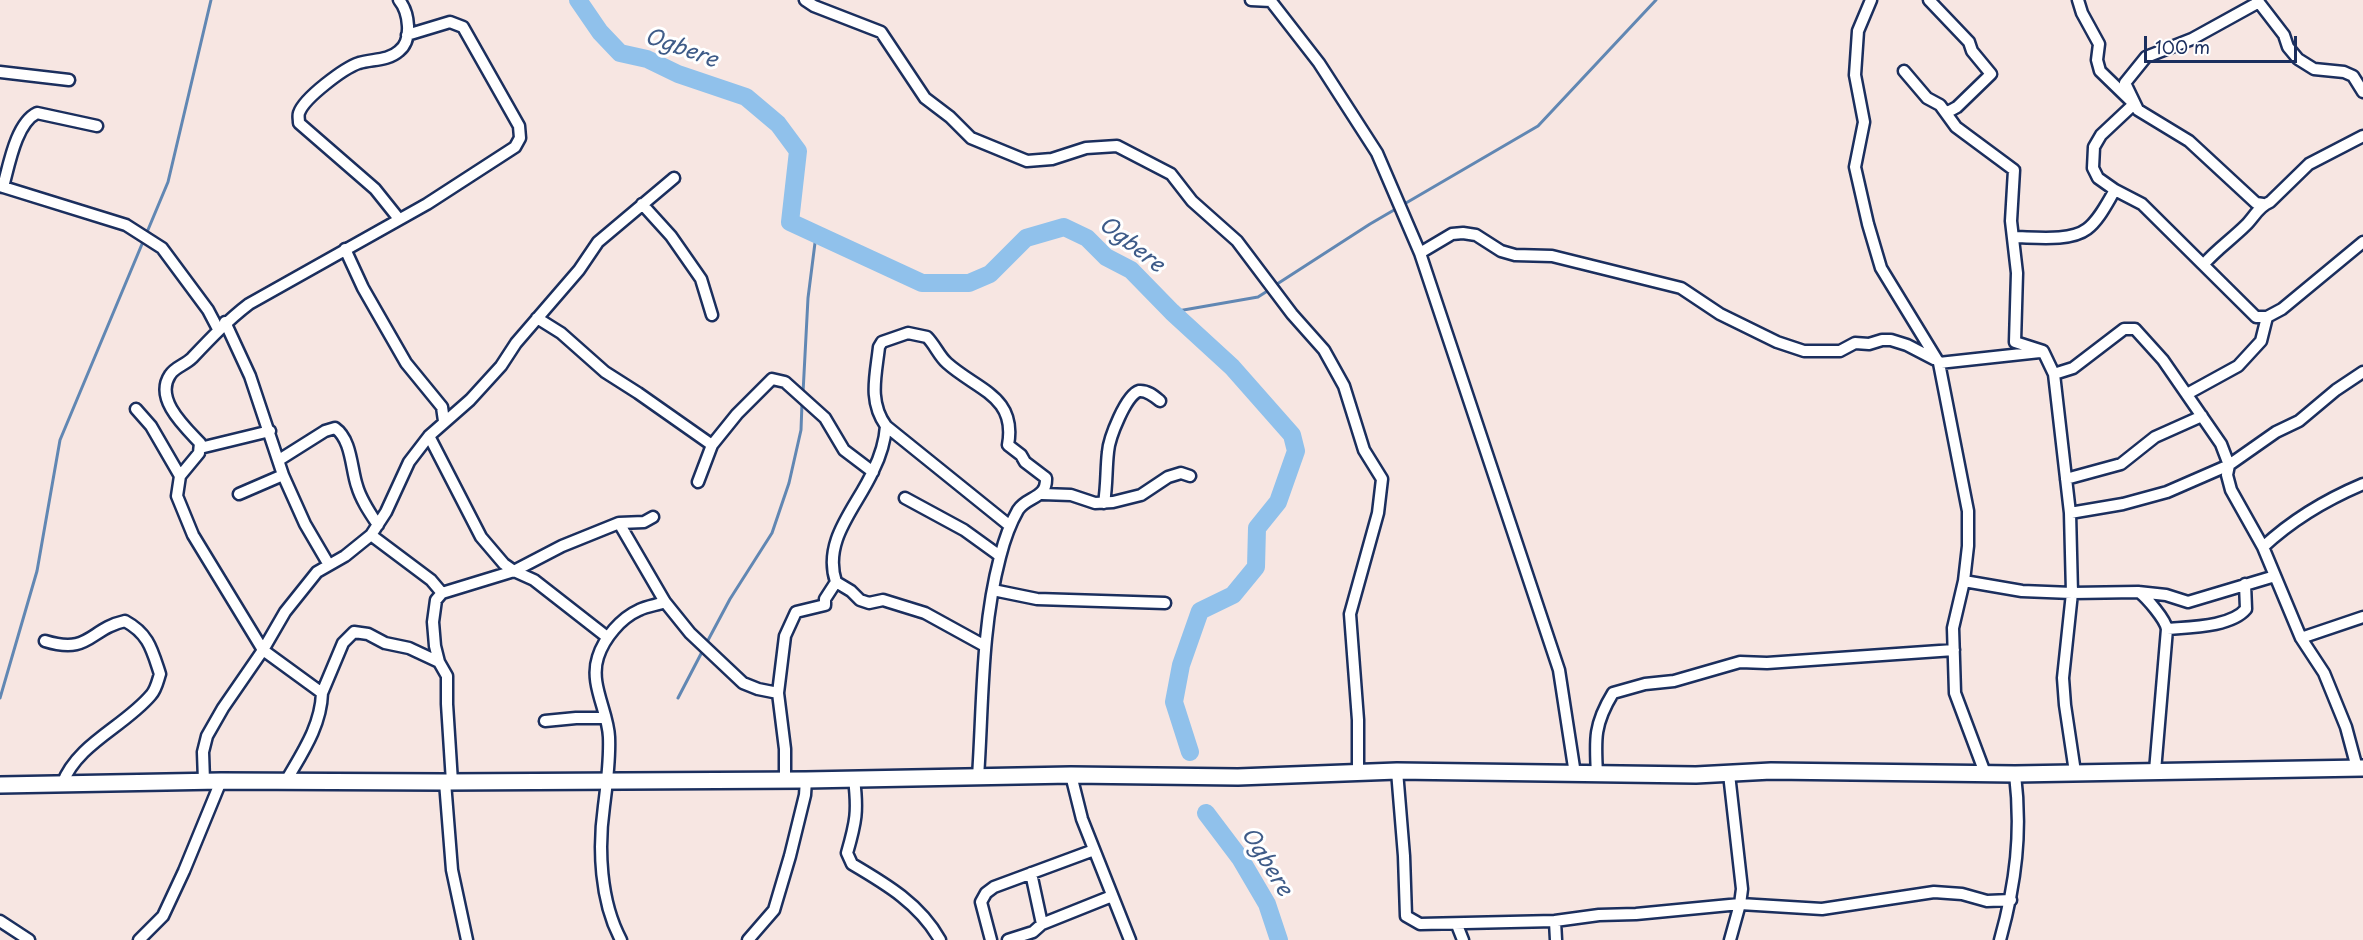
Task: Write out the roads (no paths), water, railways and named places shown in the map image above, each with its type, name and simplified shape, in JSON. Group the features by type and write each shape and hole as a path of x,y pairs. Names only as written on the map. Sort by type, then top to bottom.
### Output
{"main road":[{"path":"0,785 204,781 806,780 1071,775 1238,777 1397,771 1575,774 1729,774 1771,771 2015,774 2360,768"}],"street":[{"path":"399,0 404,6 408,21 404,46 399,52 388,57 358,63 309,98 299,113 299,123 375,189 399,219"},
{"path":"805,0 814,6 881,32 925,98 950,117 971,138 1027,161 1052,159 1086,148 1118,146 1171,174 1192,201 1237,241 1292,314 1324,350 1344,386 1364,450 1382,479 1378,513 1350,614 1358,720 1358,772"},
{"path":"1251,0 1271,1 1319,63 1377,153 1420,254 1559,670 1575,774"},
{"path":"1871,0 1858,31 1855,75 1864,122 1855,167 1881,268 1939,363 1968,511 1968,546 1964,581 1953,628 1955,693 1985,773"},
{"path":"1929,0 1969,42 1972,51 1991,74 1986,82 1957,107 1946,113"},
{"path":"2078,0 2082,13 2099,44 2097,60 2100,71 2134,104"},
{"path":"2363,92 2353,76 2344,72 2314,69 2298,59 2288,47 2284,35 2258,1 2192,39 2146,57 2125,83 2138,110 2157,124 2189,141 2256,203 2270,202 2309,164 2363,136"},
{"path":"322,693 263,650 193,535 177,496 180,476 200,448 200,442 173,414 167,388 169,376 176,368 189,361 222,326 249,304 399,219 515,147 520,138 519,126 463,27 450,22 407,35"},
{"path":"1904,71 1927,98 1940,105 1956,127 2014,170 2011,221 2017,273 2015,342 2043,351 2055,374 2070,513 2072,593 2063,678 2075,772"},
{"path":"0,72 69,80"},
{"path":"2134,104 2101,135 2094,147 2093,168 2098,178 2142,204 2256,317 2267,317 2282,309 2363,242"},
{"path":"98,126 37,113 28,117 20,131 1,186 126,225 162,248 222,326 249,375 270,431 283,475 305,524 330,565"},
{"path":"204,781 203,753 207,736 285,612 317,572 371,535 409,462 429,436 470,399 501,366 516,343 579,270 598,242 674,178"},
{"path":"2013,237 2060,237 2081,232 2096,220 2115,190"},
{"path":"642,204 671,236 701,279 712,315"},
{"path":"2204,264 2217,249 2246,225 2263,204"},
{"path":"1420,254 1452,234 1476,235 1501,251 1515,255 1552,256 1681,288 1720,314 1777,342 1804,351 1840,351 1855,343 1869,344 1892,340 1922,351 1939,363 2043,351"},
{"path":"345,249 363,288 406,363 442,407 444,421"},
{"path":"2187,394 2238,366 2261,341 2267,317"},
{"path":"537,318 561,333 605,372 712,445"},
{"path":"2055,374 2073,368 2124,329 2135,329 2163,360 2221,444 2229,465 2231,490 2263,547 2301,638 2324,673 2360,768"},
{"path":"1010,526 886,426 878,416 873,393 879,347 882,342 908,333 927,337 945,362 1001,403 1009,418 1011,429 1008,446 1021,455 1024,462 1046,478 1042,494"},
{"path":"2070,513 2123,504 2167,492 2229,465 2276,432 2300,421 2336,390 2363,372"},
{"path":"698,482 712,445 737,414 772,379 785,382 825,418 844,450 873,472"},
{"path":"1104,503 1107,488 1108,450 1116,423 1132,395 1138,392 1150,393 1160,401"},
{"path":"136,410 151,426 180,476"},
{"path":"2066,479 2121,464 2155,437 2202,416"},
{"path":"886,426 885,439 873,472 836,540 831,557 836,582 861,600 869,603 883,600 925,613 985,646"},
{"path":"279,460 325,431 336,428 340,431 351,458 357,487 378,525"},
{"path":"200,448 270,431"},
{"path":"429,436 481,537 514,572 534,580 608,637"},
{"path":"978,777 985,646 993,590 1000,556 1010,526 1020,507 1042,494 1071,495 1095,503 1104,503 1141,495 1168,477 1180,473 1190,476"},
{"path":"238,494 283,475"},
{"path":"2263,547 2285,526 2317,506 2363,484"},
{"path":"905,498 964,530 1000,556"},
{"path":"467,940 452,870 447,676 435,646 433,622 436,600 442,594 514,572 562,546 619,523 644,522 653,517"},
{"path":"619,523 665,602 690,633 743,683 778,693"},
{"path":"371,535 431,579 442,594"},
{"path":"1964,581 2022,591 2138,592 2166,595 2188,602 2275,576"},
{"path":"785,780 785,749 778,693 785,636 796,612 825,605 825,599 836,582"},
{"path":"2168,629 2212,624 2241,614 2246,609 2245,584"},
{"path":"993,590 1037,599 1165,603"},
{"path":"2138,592 2146,597 2153,609 2165,620 2168,629 2155,771"},
{"path":"621,940 614,928 604,889 602,845 604,807 609,780 609,735 597,686 597,659 608,637 620,623 638,610 665,602"},
{"path":"2301,638 2363,617"},
{"path":"45,641 60,646 86,643 117,623 125,621 134,626 148,640 160,674 153,694 84,751 65,775 62,784"},
{"path":"286,781 310,740 322,708 322,693 343,643 354,632 368,634 385,643 409,648 440,662"},
{"path":"1597,774 1595,741 1599,717 1613,693 1645,684 1674,681 1740,662 1767,663 1954,650"},
{"path":"545,721 604,718"},
{"path":"1397,771 1406,916 1420,924 1457,925 1555,921 1599,915 1636,914 1740,904 1822,909 1934,892 1962,894 1987,901 2012,900"},
{"path":"1729,774 1742,889 1730,940"},
{"path":"2000,940 2012,900 2017,857 2019,805 2015,774"},
{"path":"1071,775 1082,819 1130,940"},
{"path":"854,779 857,804 856,821 847,853 848,858 852,864 910,901 940,940"},
{"path":"748,940 768,920 774,910 790,856 806,780"},
{"path":"139,940 163,916 221,781"},
{"path":"991,940 981,902 986,893 994,887 1095,850"},
{"path":"1031,873 1042,924"},
{"path":"1008,940 1032,932 1042,924 1112,896"},
{"path":"0,921 29,940"},
{"path":"1555,921 1556,940"},
{"path":"1457,925 1463,940"}],"waterway":[{"path":"0,698 37,571 60,440 168,182 211,0"},
{"name":"Ogbere","path":"578,0 600,32 620,53 647,59 678,74 746,97 778,124 798,151 790,222 922,283 969,283 990,274 1026,238 1064,227 1087,238 1106,257 1131,270 1172,312 1232,367 1292,435 1296,451 1278,502 1257,528 1256,567 1233,595 1200,611 1181,665 1174,702 1190,752"},
{"path":"1274,286 1370,224 1538,126 1656,0"},
{"path":"803,393 808,298 816,235"},
{"path":"1172,312 1258,297 1269,290"},
{"path":"706,644 730,599 772,533 789,483 801,430 802,403"},
{"path":"678,698 703,650"},
{"name":"Ogbere","path":"1206,813 1240,858 1267,904 1279,940"}]}
